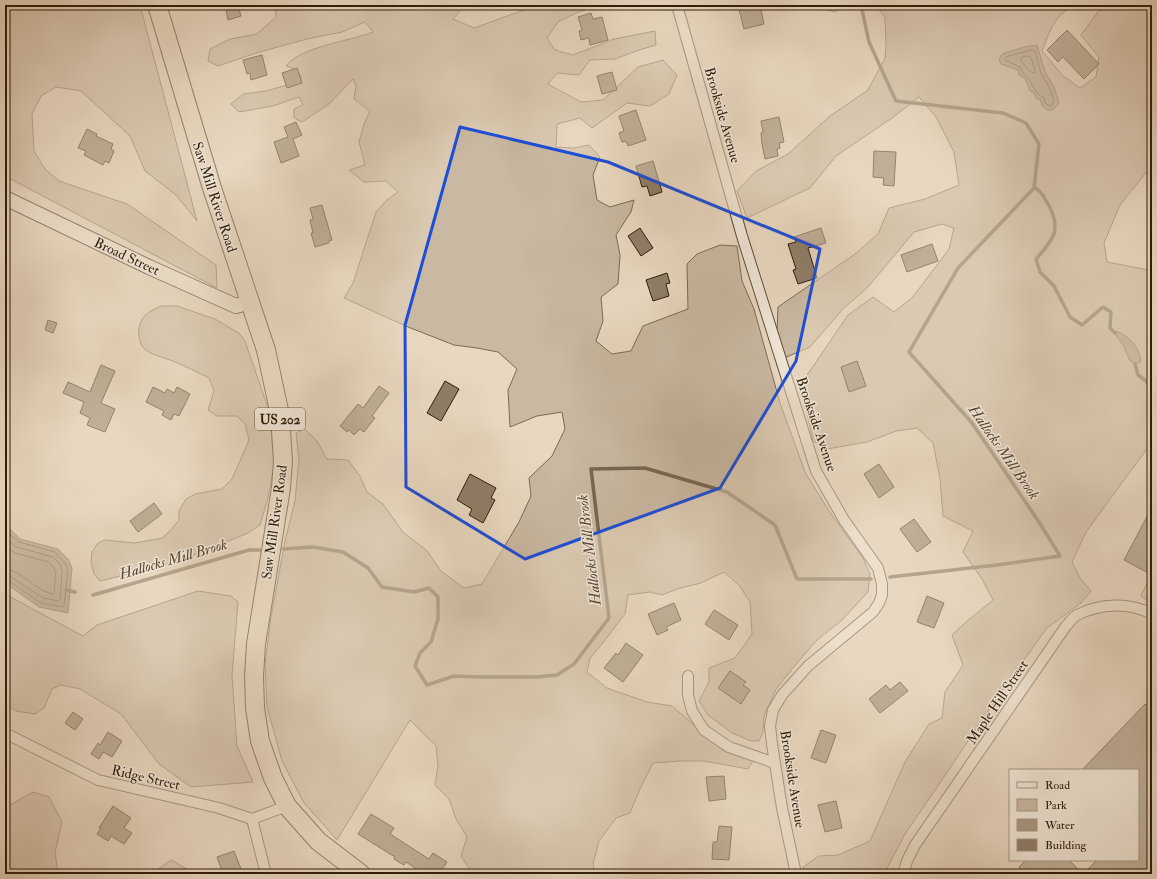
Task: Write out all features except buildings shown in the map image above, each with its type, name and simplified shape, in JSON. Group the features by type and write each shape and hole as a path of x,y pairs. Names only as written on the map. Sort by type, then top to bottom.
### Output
{"highway":[{"name":"Saw Mill River Road","path":"157,5 203,159 266,350 280,415 283,461 282,488 256,644 255,708 260,741 273,778 287,806 318,841 362,874"}],"street":[{"name":"Brookside Avenue","path":"677,5 742,236 816,471 844,520 878,568 882,584 882,595 873,612 808,666 782,695 773,710 770,726 772,744 782,808 796,874"},
{"name":"Broad Street","path":"5,198 149,267 236,306 250,302"},
{"name":"Maple Hill Street","path":"902,874 915,845 1056,640 1071,621 1076,616 1106,606 1124,605 1152,614"},
{"path":"688,676 688,695 692,711 704,730 729,747 775,763"},
{"name":"Ridge Street","path":"5,733 98,780 220,808 252,819"},
{"path":"266,874 252,819 287,806"}],"highlighted area":[{"path":"460,127 608,162 820,249 796,361 720,488 525,559 406,487 405,325"}],"green space":[{"path":"5,5 140,5 197,221 176,195 145,171 130,136 81,91 56,87 41,96 32,114 34,151 45,169 59,181 127,204 216,265 217,288 5,176"},
{"path":"275,5 465,5 453,19 474,28 538,5 601,5 578,12 558,22 547,38 555,50 573,55 614,39 655,31 656,45 615,59 590,60 579,75 557,73 548,84 581,102 603,100 638,67 663,60 677,75 669,94 650,106 627,103 592,128 580,118 557,124 556,147 574,148 589,145 600,157 593,175 597,200 610,207 634,200 631,212 616,235 620,255 618,284 601,297 603,321 596,341 612,354 631,351 643,326 688,309 687,264 697,254 720,245 737,246 742,281 754,309 780,403 805,472 829,511 863,558 870,574 868,592 841,621 817,640 776,689 764,716 763,732 759,741 751,741 732,733 708,715 699,701 709,682 709,668 735,658 752,634 750,602 739,585 724,572 701,583 677,589 662,595 650,592 628,595 625,614 590,658 587,672 607,688 647,702 672,706 724,751 753,761 748,769 704,761 653,763 630,813 616,818 599,841 593,864 595,874 473,874 461,856 467,837 456,819 449,799 435,785 438,766 436,746 410,720 337,840 304,803 282,761 267,707 265,664 271,617 285,541 295,501 299,459 296,433 304,428 317,441 327,459 348,460 360,476 367,492 383,504 403,532 427,551 441,571 464,588 482,584 519,522 531,496 529,478 552,456 565,429 562,412 537,416 510,427 508,390 517,369 498,352 454,345 408,327 344,298 353,283 376,212 387,200 398,192 386,181 364,182 349,170 365,165 359,142 364,124 370,111 354,99 356,86 353,79 329,104 302,122 294,118 294,109 303,105 299,97 273,106 239,112 231,104 243,94 266,91 287,85 302,78 297,70 286,66 293,59 302,54 313,49 373,32 365,22 342,32 307,39 256,53 218,66 208,61 210,49 230,39 257,34 276,17"},
{"path":"819,5 850,5 834,12 821,8"},
{"path":"875,5 1077,5 1063,13 1058,18 1042,51 1063,76 1080,88 1096,77 1099,57 1081,35 1103,5 1152,5 1152,165 1120,205 1104,243 1107,262 1149,270 1152,268 1152,442 1086,532 1072,562 1080,578 1091,591 1081,603 1047,628 996,699 905,834 884,874 803,874 803,867 819,856 838,855 870,841 905,762 929,724 942,718 945,692 963,665 952,635 993,600 982,579 963,552 973,531 943,516 940,478 933,443 917,428 896,431 867,442 827,449 813,441 801,384 848,315 873,297 894,312 912,298 949,249 954,228 942,224 914,232 868,287 843,309 810,347 784,358 777,332 778,307 855,254 878,234 889,208 925,199 959,185 954,152 936,117 919,97 892,118 836,156 810,188 747,218 737,191 756,171 788,154 830,116 868,90 885,58 885,17"},
{"path":"162,306 177,306 215,319 239,333 245,341 270,414 274,465 268,498 260,525 248,533 178,562 100,581 94,574 91,562 92,552 97,544 104,540 135,543 162,538 179,520 179,511 186,499 195,494 222,489 232,479 249,440 245,424 237,416 217,416 208,410 214,391 209,378 171,360 153,354 142,346 139,339 140,323 144,316 150,311"},
{"path":"1147,583 1152,586 1152,604 1141,596"},
{"path":"198,591 231,596 238,602 232,675 237,746 253,782 191,787 159,764 121,714 80,689 61,685 52,689 44,708 35,714 16,711 5,703 5,594 83,636 97,625"},
{"path":"33,792 49,797 62,822 55,852 58,874 5,874 5,808"},
{"path":"171,860 187,869 188,874 151,874"}],"water":[{"path":"1037,45 1045,72 1054,87 1059,103 1053,110 1048,110 1042,106 1041,100 1036,98 1033,92 1030,91 1025,78 1019,75 1018,70 1001,64 999,59 1002,54 1024,47"},
{"path":"1116,331 1130,339 1139,352 1141,362 1135,364 1130,361 1123,345 1115,334"},
{"path":"5,524 20,539 58,549 68,559 72,568 68,613 39,607 5,583"}],"waterway":[{"name":"Hallocks Mill Brook","path":"861,5 869,42 896,101 1003,113 1026,123 1039,144 1034,188 958,268 909,352 972,423 1039,522 1060,556 997,565 890,577"},
{"path":"1034,187 1044,197 1055,220 1054,233 1036,259 1040,272 1054,286 1070,317 1082,325 1103,307 1111,312 1110,328 1115,333"},
{"path":"1135,364 1138,375 1152,386"},
{"name":"Hallocks Mill Brook","path":"283,549 313,547 343,552 368,568 382,587 414,592 429,588 438,597 438,619 431,642 420,653 415,666 427,685 454,676 537,677 557,675 574,664 609,618 591,469 645,468 727,492 775,525 797,579 871,579"},
{"name":"Hallocks Mill Brook","path":"93,595 249,550 260,550"},
{"name":"Hallocks Mill Brook","path":"66,590 75,592"}]}
